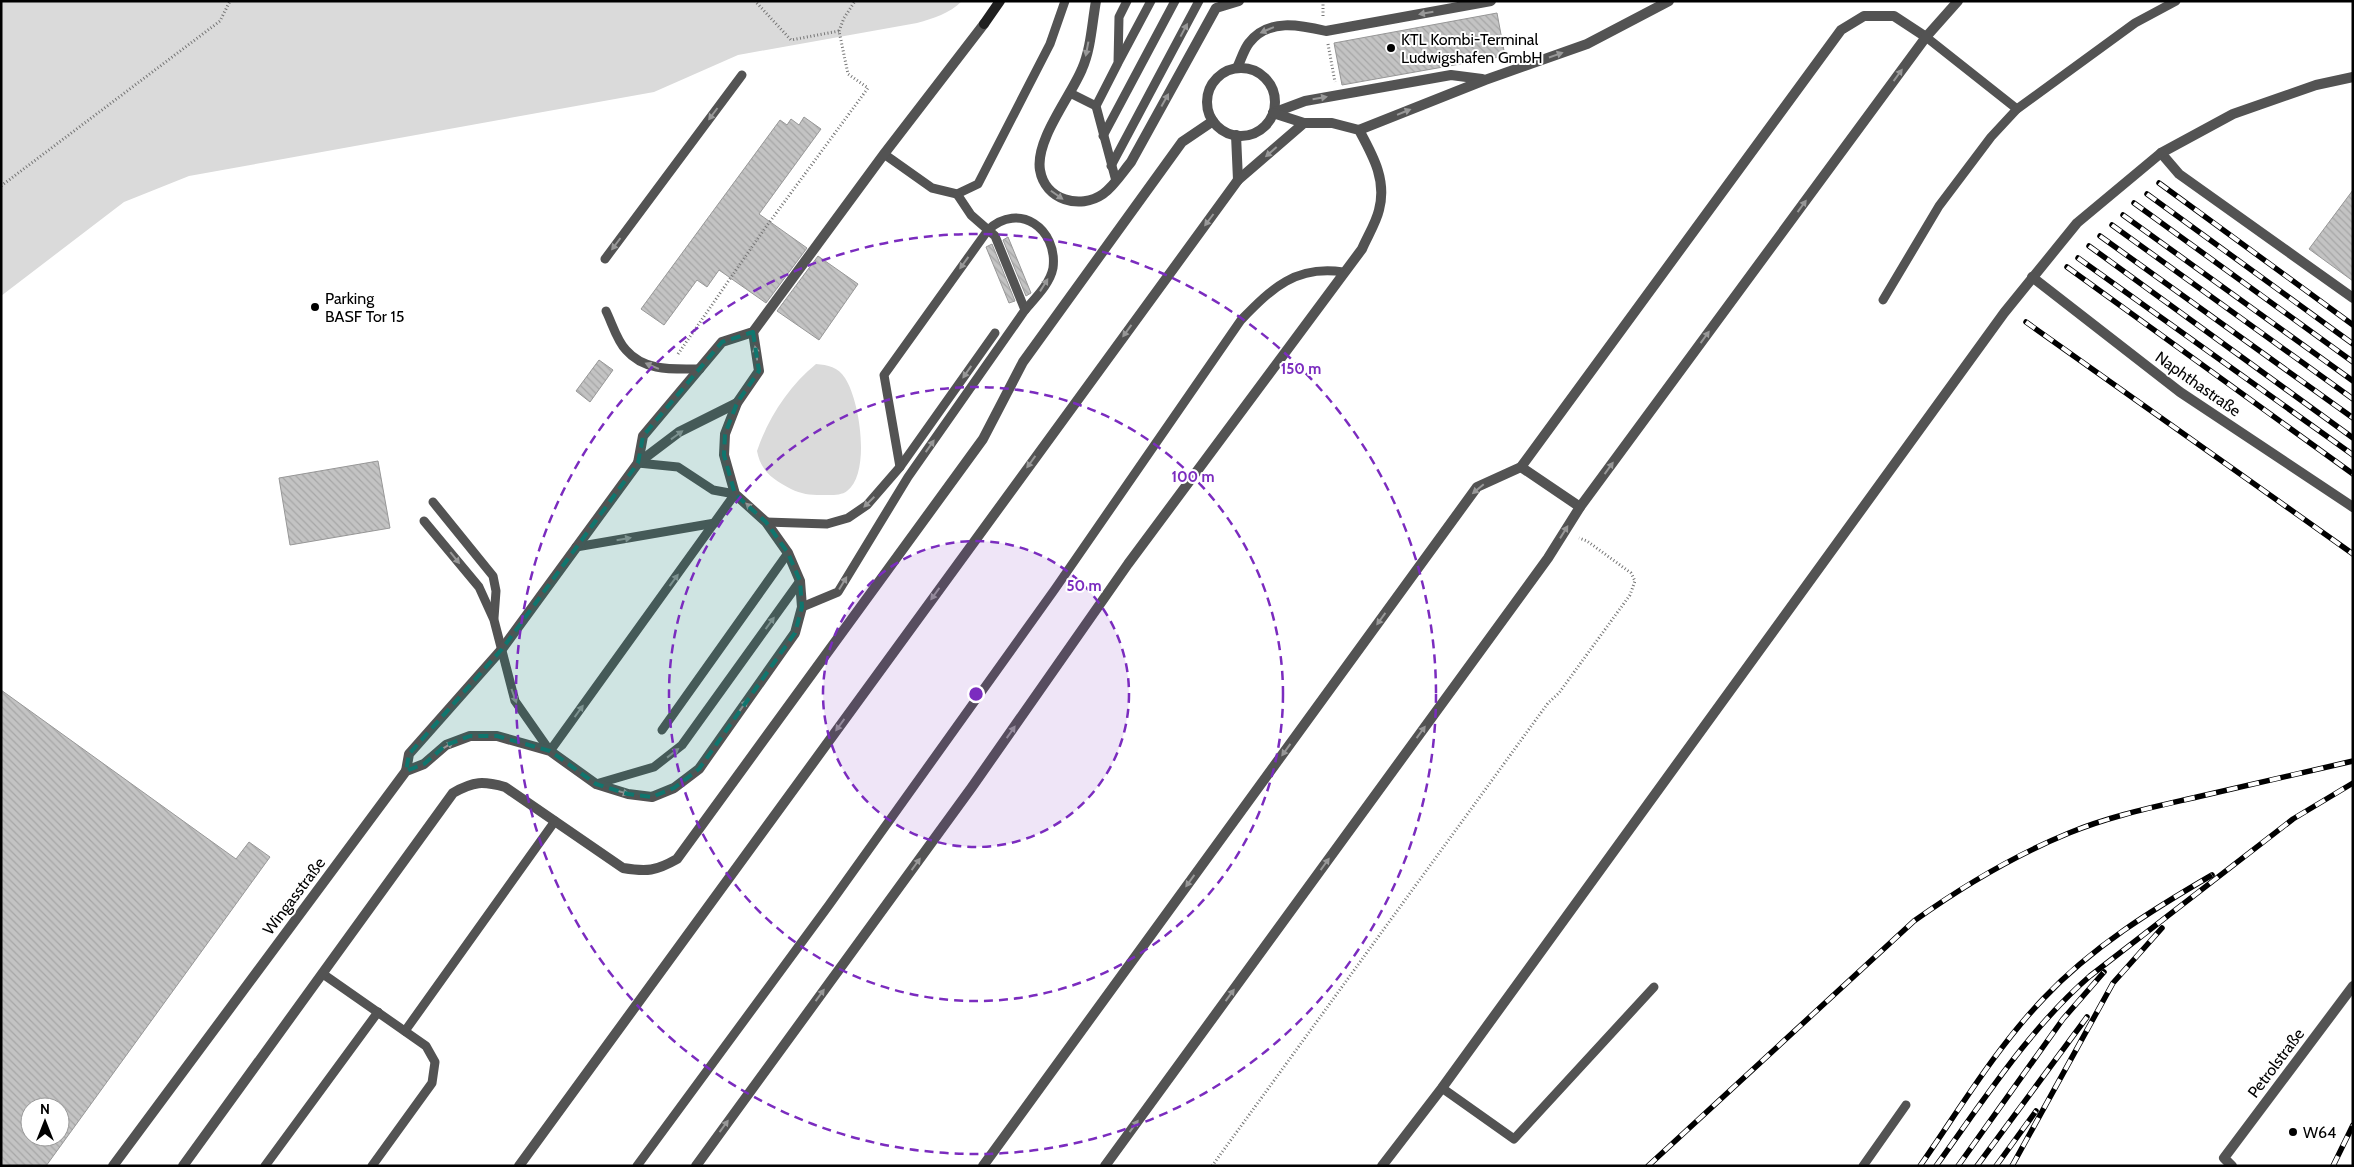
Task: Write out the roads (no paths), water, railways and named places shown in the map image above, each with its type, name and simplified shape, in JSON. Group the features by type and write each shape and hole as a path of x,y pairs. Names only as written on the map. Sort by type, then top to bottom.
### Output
{"street":[{"path":"638,463 643,436 722,342 753,332 1000,1"},
{"path":"1096,1 1083,67 1046,137 1040,155 1040,170 1044,182 1051,192 1062,199 1076,202 1089,200 1103,194 1116,182 1131,162 1216,8 1239,1"},
{"path":"1237,68 1248,43 1262,30 1281,25 1302,26 1326,31 1491,1"},
{"path":"1273,113 1304,124 1332,123 1359,130 1485,80 1587,44 1669,1"},
{"path":"1105,1166 1548,558 1580,507 1926,37 1958,1"},
{"path":"983,1166 1477,487 1521,467 1841,30 1864,16 1894,16 1926,37"},
{"path":"1237,68 1256,71 1264,77 1274,93 1273,113 1263,128 1255,133 1236,135 1219,128 1208,110 1207,99 1210,87 1216,78 1226,71 1237,68"},
{"path":"1273,113 1305,101 1451,75 1485,80"},
{"path":"1382,1166 1442,1088 2032,277 2077,223 2161,153 2233,114 2316,85 2353,77"},
{"path":"183,1166 453,793 470,784 488,782 506,787 623,868 644,872 661,868 677,859 983,439 1023,362 1182,142 1213,121"},
{"path":"519,1166 1238,180 1304,124"},
{"path":"696,1166 972,787 1128,564 1343,272 1362,249 1380,210 1381,177 1359,130"},
{"path":"1236,135 1238,180"},
{"path":"2161,153 2179,174 2353,298"},
{"name":"Naphthastraße","path":"2032,277 2180,392 2353,507"},
{"path":"736,494 724,455 726,434 737,402 759,371 753,332"},
{"path":"406,771 409,754 502,650 638,463 679,432 737,402"},
{"path":"1521,467 1580,507"},
{"name":"Wingasstraße","path":"113,1166 406,771 424,764 446,745 470,736 497,736 550,751 596,784 628,794 652,797 674,788 699,769 795,634 802,607 800,581 788,553 766,522 736,494"},
{"name":"Petrolstraße","path":"2225,1163 2353,986"}],"lane":[{"path":"884,154 932,188 958,194 978,184 1050,44 1065,1"},
{"path":"1118,64 1119,17 1127,1"},
{"path":"1116,182 1096,106 1152,1"},
{"path":"1103,136 1175,1"},
{"path":"1111,166 1199,1"},
{"path":"1883,300 1939,206 1991,137 2017,109 2135,23 2176,1"},
{"path":"1926,37 2017,109"},
{"path":"605,259 742,75"},
{"path":"1070,93 1096,106"},
{"path":"958,194 970,215 994,236 1025,310"},
{"path":"802,607 838,592 908,476 1025,310 1045,286 1053,270 1053,252 1048,238 1040,226 1025,219 1010,218 996,222 988,230 884,375 900,467"},
{"path":"637,1166 829,905 1055,590 1241,320 1262,298 1306,272 1323,269 1343,272"},
{"path":"606,311 626,350 656,369 700,369"},
{"path":"766,522 827,524 848,518 867,504 900,467 995,333"},
{"path":"424,520 479,587 494,620 515,701 550,751 736,494 713,490 678,467 638,463"},
{"path":"433,502 493,576 496,592 494,620"},
{"path":"576,547 715,523"},
{"path":"662,730 788,553"},
{"path":"596,784 654,767 682,745 800,581"},
{"path":"405,1031 555,821"},
{"path":"323,974 426,1046 435,1062 432,1083 372,1166"},
{"path":"1442,1088 1514,1139 1654,987"},
{"path":"265,1166 378,1012"},
{"path":"1863,1166 1906,1105"}],"railway":[{"path":"2159,183 2353,325"},
{"path":"2147,194 2353,344"},
{"path":"2134,203 2353,362"},
{"path":"2123,215 2353,381"},
{"path":"2112,225 2353,399"},
{"path":"2100,236 2353,418"},
{"path":"2089,246 2353,438"},
{"path":"2078,258 2353,455"},
{"path":"2067,267 2353,474"},
{"path":"2026,322 2353,554"},
{"path":"1648,1166 1914,921 1989,872 2048,842 2116,817 2353,761"},
{"path":"1936,1166 1989,1091 2027,1042 2090,976 2293,819 2353,783"},
{"path":"1920,1166 1994,1058 2026,1017 2044,998 2102,946 2167,902 2212,875"},
{"path":"2012,1166 2113,983 2162,928"},
{"path":"1958,1166 2063,1019 2104,972"},
{"path":"1977,1166 2087,1017"},
{"path":"1996,1166 2036,1111"},
{"path":"2333,1166 2353,1125"}],"place":[{"name":"KTL Kombi-Terminal Ludwigshafen GmbH","path":"1391,48"},
{"name":"Parking BASF Tor 15","path":"315,307"},
{"name":"W64","path":"2293,1132"}]}
